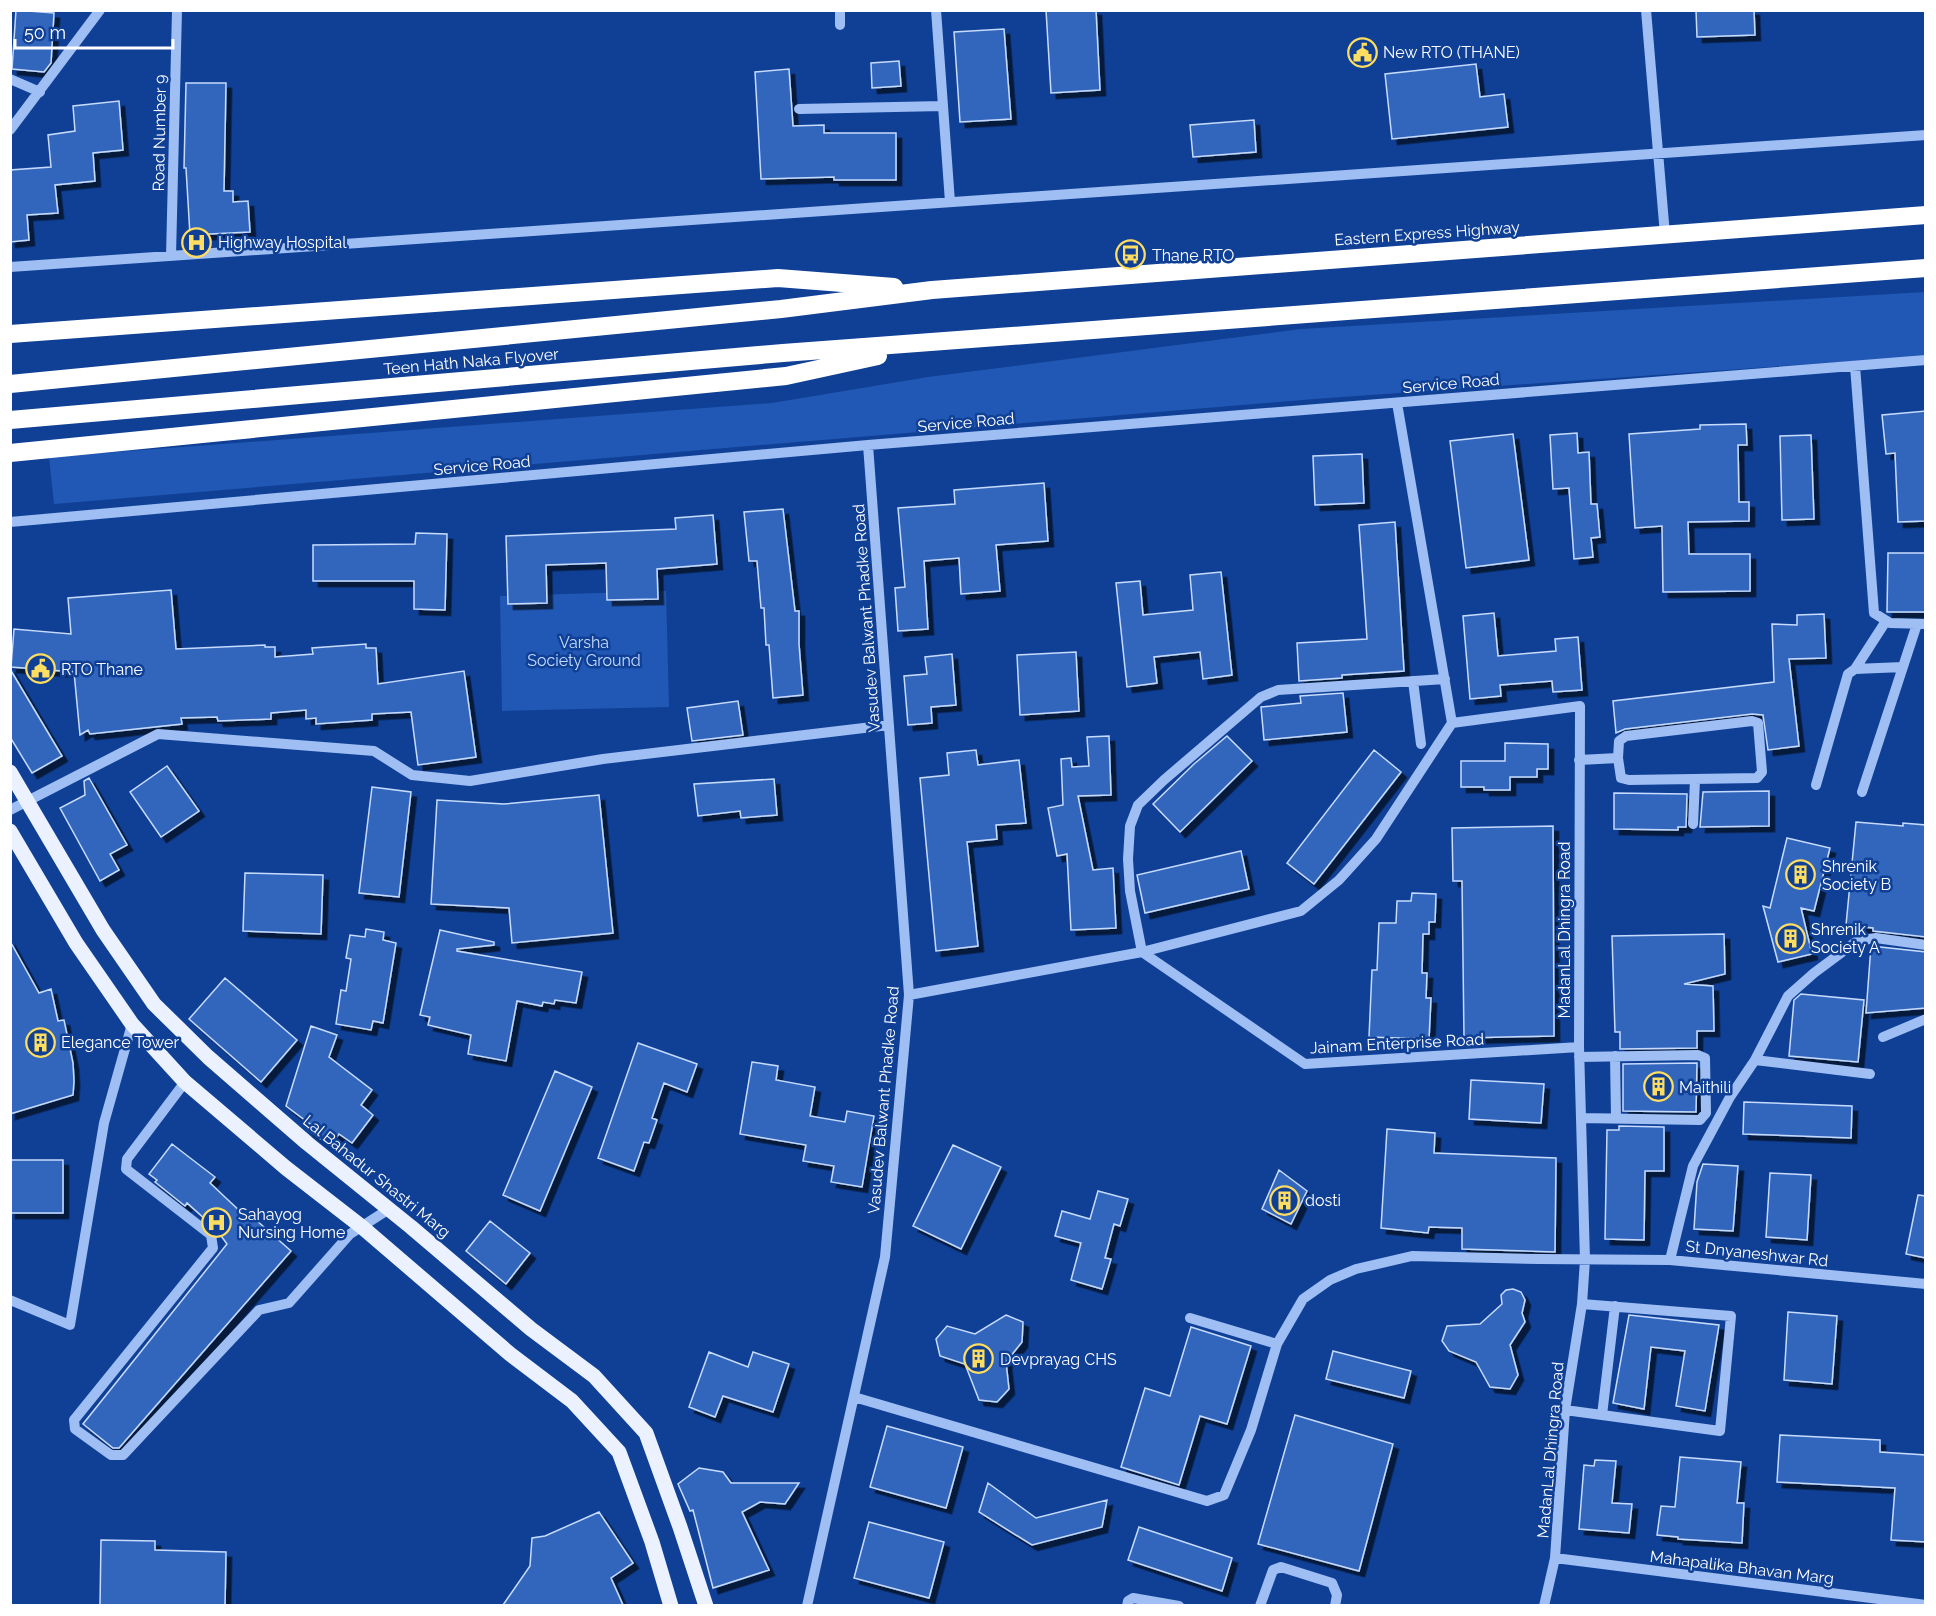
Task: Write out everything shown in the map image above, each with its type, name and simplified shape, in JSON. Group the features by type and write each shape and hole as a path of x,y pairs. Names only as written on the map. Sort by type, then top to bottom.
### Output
{"highway":[{"name":"Eastern Express Highway","path":"932,290 1926,216"},
{"path":"10,453 786,376 936,343 1926,268"},
{"path":"10,334 778,278 932,290"},
{"name":"Teen Hath Naka Flyover","path":"10,384 781,309 932,290"},
{"name":"Teen Hath Naka Flyover","path":"10,420 783,353 936,343"}],"main road":[{"name":"Lal Bahadur Shastri Marg","path":"10,772 103,930 154,1004 208,1057 307,1143 531,1329 594,1376 645,1433 706,1605"},
{"path":"10,831 76,943 132,1024 185,1082 286,1168 362,1227 510,1354 572,1401 619,1452 652,1542 671,1605"}],"street":[{"path":"10,130 100,10"},
{"name":"Road Number 9","path":"171,256 177,10"},
{"path":"840,10 840,25"},
{"path":"936,10 950,202"},
{"path":"1646,10 1665,235"},
{"path":"10,79 40,92"},
{"path":"800,109 943,106"},
{"path":"10,267 1926,135"},
{"name":"Service Road","path":"10,522 868,445 1926,360"},
{"path":"1855,366 1874,613 1890,623 1921,624 1903,667 1862,792"},
{"path":"909,995 1143,952 1301,911 1339,880 1376,839 1452,723 1397,403"},
{"name":"Vasudev Balwant Phadke Road","path":"807,1605 885,1257 909,995 868,445"},
{"path":"1816,785 1848,674 1855,669 1886,621"},
{"path":"1855,669 1903,667"},
{"path":"1143,952 1130,891 1128,859 1130,826 1138,805 1164,780 1261,697 1278,690 1445,679"},
{"path":"1413,681 1421,744"},
{"name":"MadanLal Dhingra Road","path":"1452,723 1580,706 1579,1052 1585,1260 1582,1304 1565,1410 1556,1558 1544,1605"},
{"path":"1752,721 1758,723 1762,772 1757,778 1629,780 1621,778 1618,758 1619,741 1626,736 1752,721"},
{"path":"10,810 158,734 374,751 412,775 470,781 603,759 889,725"},
{"path":"1579,760 1618,758"},
{"path":"1693,824 1695,780"},
{"path":"1670,1260 1693,1166 1730,1098 1755,1060 1788,996 1857,941 1876,938 1926,945"},
{"name":"Jainam Enterprise Road","path":"1143,952 1305,1064 1579,1052 1615,1056 1698,1055 1706,1058 1706,1113 1700,1120 1616,1118"},
{"path":"1883,1037 1926,1019"},
{"path":"10,1300 70,1325 105,1124 132,1024"},
{"path":"1581,1118 1616,1118 1615,1056"},
{"path":"1755,1060 1870,1074"},
{"path":"185,1082 127,1159 126,1169 211,1234 213,1248 74,1420 75,1429 111,1455 123,1455 260,1310 290,1303 350,1234 389,1209"},
{"name":"St Dnyaneshwar Rd","path":"854,1397 1207,1502 1224,1495 1251,1430 1277,1344 1303,1299 1330,1280 1356,1269 1412,1256 1670,1260 1926,1284"},
{"path":"1565,1410 1720,1431 1731,1316 1582,1304"},
{"path":"1602,1415 1615,1306"},
{"path":"1190,1318 1277,1344"},
{"name":"Mahapalika Bhavan Marg","path":"1556,1558 1926,1605"},
{"path":"1260,1605 1273,1570 1281,1567 1332,1583 1338,1595 1335,1605"},
{"path":"1127,1605 1128,1601 1133,1598 1179,1605"}],"green space":[{"path":"1925,292 1925,356 1314,399 54,504 49,457 772,403 928,377 1301,329"},
{"name":"Varsha Society Ground","path":"666,591 669,707 502,711 500,596"}],"building":[{"path":"16,10 54,13 51,63 44,72 12,69"},
{"path":"1046,10 1096,10 1100,90 1051,93"},
{"path":"1696,10 1754,10 1755,35 1697,37"},
{"path":"1004,29 1011,119 960,122 954,32"},
{"path":"899,61 901,86 872,88 871,63"},
{"path":"1476,64 1480,97 1504,94 1508,127 1392,139 1385,74"},
{"path":"789,69 793,126 824,125 824,133 896,133 896,180 834,180 834,177 761,179 755,72"},
{"path":"186,83 226,83 224,191 233,191 233,202 248,201 250,232 190,235 186,168 184,168"},
{"path":"119,101 123,150 93,153 95,181 55,185 58,213 27,215 29,240 10,242 10,170 51,167 48,135 75,131 73,106"},
{"path":"1254,120 1256,152 1193,157 1190,125"},
{"path":"1926,411 1926,521 1898,522 1895,453 1886,454 1882,415"},
{"path":"1746,424 1747,445 1738,445 1739,502 1749,502 1749,521 1688,522 1689,554 1750,554 1750,591 1663,592 1662,526 1635,528 1629,434 1700,429 1700,425"},
{"path":"1577,433 1578,453 1589,452 1591,504 1597,504 1600,537 1591,538 1593,557 1574,559 1569,488 1553,489 1550,435"},
{"path":"1513,434 1529,560 1466,568 1450,441"},
{"path":"1811,435 1814,519 1782,520 1780,436"},
{"path":"1362,454 1364,503 1315,505 1313,456"},
{"path":"1044,483 1048,541 996,545 1000,591 961,594 959,558 924,561 928,629 898,631 895,588 905,587 898,508 955,504 954,490"},
{"path":"783,509 795,611 799,611 803,695 773,698 769,645 766,645 764,608 761,608 757,561 749,561 744,512"},
{"path":"713,515 717,564 657,569 658,599 607,600 606,563 546,565 547,603 508,604 506,536 676,529 675,518"},
{"path":"1395,522 1404,671 1342,675 1342,678 1299,681 1297,643 1367,639 1359,525"},
{"path":"416,533 447,534 445,610 414,609 414,581 313,581 313,545 415,544"},
{"path":"1888,553 1926,553 1926,612 1887,612"},
{"path":"1221,572 1232,675 1203,679 1200,652 1154,657 1157,683 1127,687 1116,583 1140,581 1143,615 1193,610 1190,575"},
{"path":"171,590 176,649 265,645 265,647 275,647 275,657 313,654 312,648 366,644 366,648 376,648 378,684 464,671 476,757 418,765 411,712 372,714 372,720 316,724 316,718 306,719 306,710 271,713 271,719 218,721 217,717 181,718 182,724 90,734 88,730 80,735 74,672 11,667 14,629 71,634 68,598"},
{"path":"1494,613 1498,656 1556,651 1555,639 1578,637 1582,690 1553,692 1552,681 1500,685 1501,696 1470,699 1463,616"},
{"path":"1824,614 1826,658 1789,659 1799,746 1768,750 1763,715 1752,714 1625,729 1616,733 1613,701 1774,682 1772,624 1797,625 1797,615"},
{"path":"1076,652 1079,711 1020,715 1017,655"},
{"path":"952,654 956,705 931,707 932,723 908,725 904,676 927,674 925,657"},
{"path":"10,669 62,756 32,773 10,737"},
{"path":"1343,693 1347,732 1264,740 1261,707 1301,703 1300,696"},
{"path":"738,701 743,735 692,741 687,708"},
{"path":"1109,736 1111,795 1078,796 1093,870 1113,868 1116,928 1071,930 1067,854 1057,856 1048,808 1063,805 1061,759 1071,758 1072,767 1089,766 1087,737"},
{"path":"1227,736 1252,761 1180,832 1153,804"},
{"path":"1505,743 1548,744 1548,769 1537,769 1537,777 1510,777 1510,790 1461,787 1461,761 1505,761"},
{"path":"976,750 978,765 1019,760 1026,823 996,825 997,839 967,842 978,946 936,951 920,778 949,775 947,753"},
{"path":"1374,750 1401,772 1314,884 1287,863"},
{"path":"167,766 199,811 161,837 130,792"},
{"path":"89,778 127,845 110,854 119,870 100,881 60,808 85,795 84,781"},
{"path":"774,779 777,815 741,818 740,811 698,816 694,784"},
{"path":"372,787 411,792 399,897 359,893"},
{"path":"1769,791 1769,826 1700,827 1703,792"},
{"path":"1614,793 1687,794 1686,827 1678,827 1678,830 1614,829"},
{"path":"599,795 613,933 512,943 509,908 431,904 437,800 504,804"},
{"path":"1856,822 1903,826 1903,823 1926,825 1926,937 1873,931 1873,928 1846,925"},
{"path":"1553,826 1554,1036 1464,1038 1462,881 1453,881 1452,828"},
{"path":"1787,838 1830,848 1814,911 1801,908 1812,954 1778,962 1763,906 1770,908"},
{"path":"1241,851 1249,889 1145,913 1137,875"},
{"path":"245,873 323,875 321,934 243,931"},
{"path":"1412,893 1436,894 1435,922 1429,922 1429,934 1423,934 1422,973 1427,973 1426,998 1431,998 1429,1039 1369,1037 1372,970 1377,970 1379,923 1396,923 1397,901 1411,901"},
{"path":"366,929 384,932 383,940 396,943 383,1023 373,1021 371,1030 336,1024 341,990 346,991 351,959 346,958 350,935 365,937"},
{"path":"440,930 494,942 494,945 457,949 457,951 582,972 576,1003 555,1000 554,1004 543,1002 542,1006 517,1001 506,1061 468,1054 471,1035 428,1025 430,1017 420,1015"},
{"path":"1724,934 1725,974 1684,984 1713,986 1714,1031 1697,1031 1697,1048 1620,1049 1620,1032 1615,1032 1612,936"},
{"name":"Elegance Tower","path":"10,941 39,993 51,989 58,1021 64,1020 73,1063 74,1081 73,1095 10,1114"},
{"path":"1871,946 1926,952 1926,1008 1866,1013"},
{"path":"225,978 297,1040 261,1082 189,1019"},
{"path":"1801,994 1864,1000 1858,1062 1789,1056 1794,1000"},
{"path":"311,1026 337,1035 329,1057 372,1090 361,1105 373,1115 352,1143 339,1134 330,1146 307,1129 310,1124 286,1106"},
{"path":"638,1043 697,1064 687,1092 664,1083 652,1118 657,1120 649,1143 644,1142 634,1171 598,1158"},
{"path":"752,1062 778,1066 776,1080 815,1087 810,1116 845,1122 847,1111 874,1116 862,1187 831,1182 834,1166 803,1161 806,1145 740,1134"},
{"name":"Maithili","path":"1697,1063 1696,1112 1623,1111 1623,1064"},
{"path":"555,1071 592,1087 540,1211 503,1195"},
{"path":"1471,1080 1544,1084 1541,1123 1469,1119"},
{"path":"1744,1102 1852,1106 1851,1138 1743,1134"},
{"path":"1619,1126 1664,1127 1664,1171 1645,1171 1644,1240 1605,1239 1607,1130 1619,1130"},
{"path":"1387,1129 1435,1133 1434,1153 1556,1158 1555,1252 1462,1249 1462,1228 1429,1227 1428,1233 1381,1228"},
{"path":"172,1144 215,1177 210,1183 244,1215 247,1212 291,1251 119,1448 113,1448 83,1424 227,1244 216,1229 187,1203 185,1206 155,1182 157,1180 149,1174"},
{"path":"953,1145 1001,1167 961,1249 913,1226"},
{"path":"10,1160 63,1160 63,1213 10,1213"},
{"path":"1703,1164 1738,1166 1733,1231 1694,1229 1697,1182"},
{"name":"dosti","path":"1279,1170 1307,1191 1291,1224 1262,1209"},
{"path":"1770,1173 1811,1175 1807,1240 1766,1237"},
{"path":"1098,1191 1128,1199 1120,1226 1114,1224 1105,1258 1111,1259 1102,1289 1071,1280 1081,1243 1055,1236 1062,1211 1090,1219"},
{"path":"1918,1195 1926,1196 1926,1258 1906,1254"},
{"path":"490,1221 530,1253 506,1284 466,1251"},
{"path":"1513,1289 1521,1292 1525,1300 1522,1313 1525,1322 1510,1345 1518,1375 1510,1389 1490,1387 1476,1362 1449,1351 1442,1341 1447,1326 1480,1324 1502,1304 1501,1295 1506,1290"},
{"path":"1788,1312 1837,1316 1832,1384 1784,1380"},
{"name":"Devprayag CHS","path":"1006,1315 1023,1322 1022,1342 1006,1362 1009,1389 997,1402 979,1400 965,1364 940,1356 936,1339 947,1326 975,1334"},
{"path":"1629,1315 1719,1325 1705,1411 1676,1406 1685,1351 1651,1347 1644,1409 1613,1403"},
{"path":"1191,1327 1251,1346 1227,1424 1200,1416 1179,1485 1121,1467 1145,1388 1170,1396"},
{"path":"1333,1351 1411,1371 1404,1398 1326,1379"},
{"path":"709,1352 748,1367 753,1352 789,1364 773,1412 723,1396 715,1417 689,1407"},
{"path":"1295,1415 1393,1444 1359,1571 1258,1544"},
{"path":"887,1426 963,1447 946,1508 870,1487"},
{"path":"1780,1435 1880,1440 1880,1452 1926,1455 1926,1542 1891,1540 1895,1488 1777,1482"},
{"path":"1680,1457 1741,1462 1737,1503 1744,1503 1742,1543 1678,1539 1678,1537 1657,1535 1661,1506 1675,1507"},
{"path":"1595,1460 1616,1461 1612,1503 1632,1504 1629,1533 1579,1529 1584,1465 1594,1466"},
{"path":"699,1468 723,1472 731,1483 799,1483 785,1504 760,1502 742,1512 769,1570 713,1588 693,1510 690,1511 678,1484"},
{"path":"988,1483 1036,1518 1107,1500 1102,1527 1032,1545 979,1512"},
{"path":"599,1512 633,1563 611,1578 623,1605 503,1605 530,1566 532,1538 545,1536"},
{"path":"869,1522 944,1542 929,1598 854,1578"},
{"path":"1139,1527 1232,1558 1222,1591 1128,1560"},
{"path":"101,1540 155,1541 155,1550 226,1552 225,1605 100,1605"}],"place":[{"name":"New RTO (THANE)","path":"1362,52"},
{"name":"Highway Hospital","path":"197,242"},
{"name":"Thane RTO","path":"1131,255"},
{"name":"RTO Thane","path":"40,669"},
{"name":"Shrenik Society B","path":"1801,875"},
{"name":"Shrenik Society A","path":"1790,938"},
{"name":"Elegance Tower","path":"40,1042"},
{"name":"Maithili","path":"1658,1087"},
{"name":"dosti","path":"1284,1200"},
{"name":"Sahayog Nursing Home","path":"217,1223"},
{"name":"Devprayag CHS","path":"979,1359"}]}
